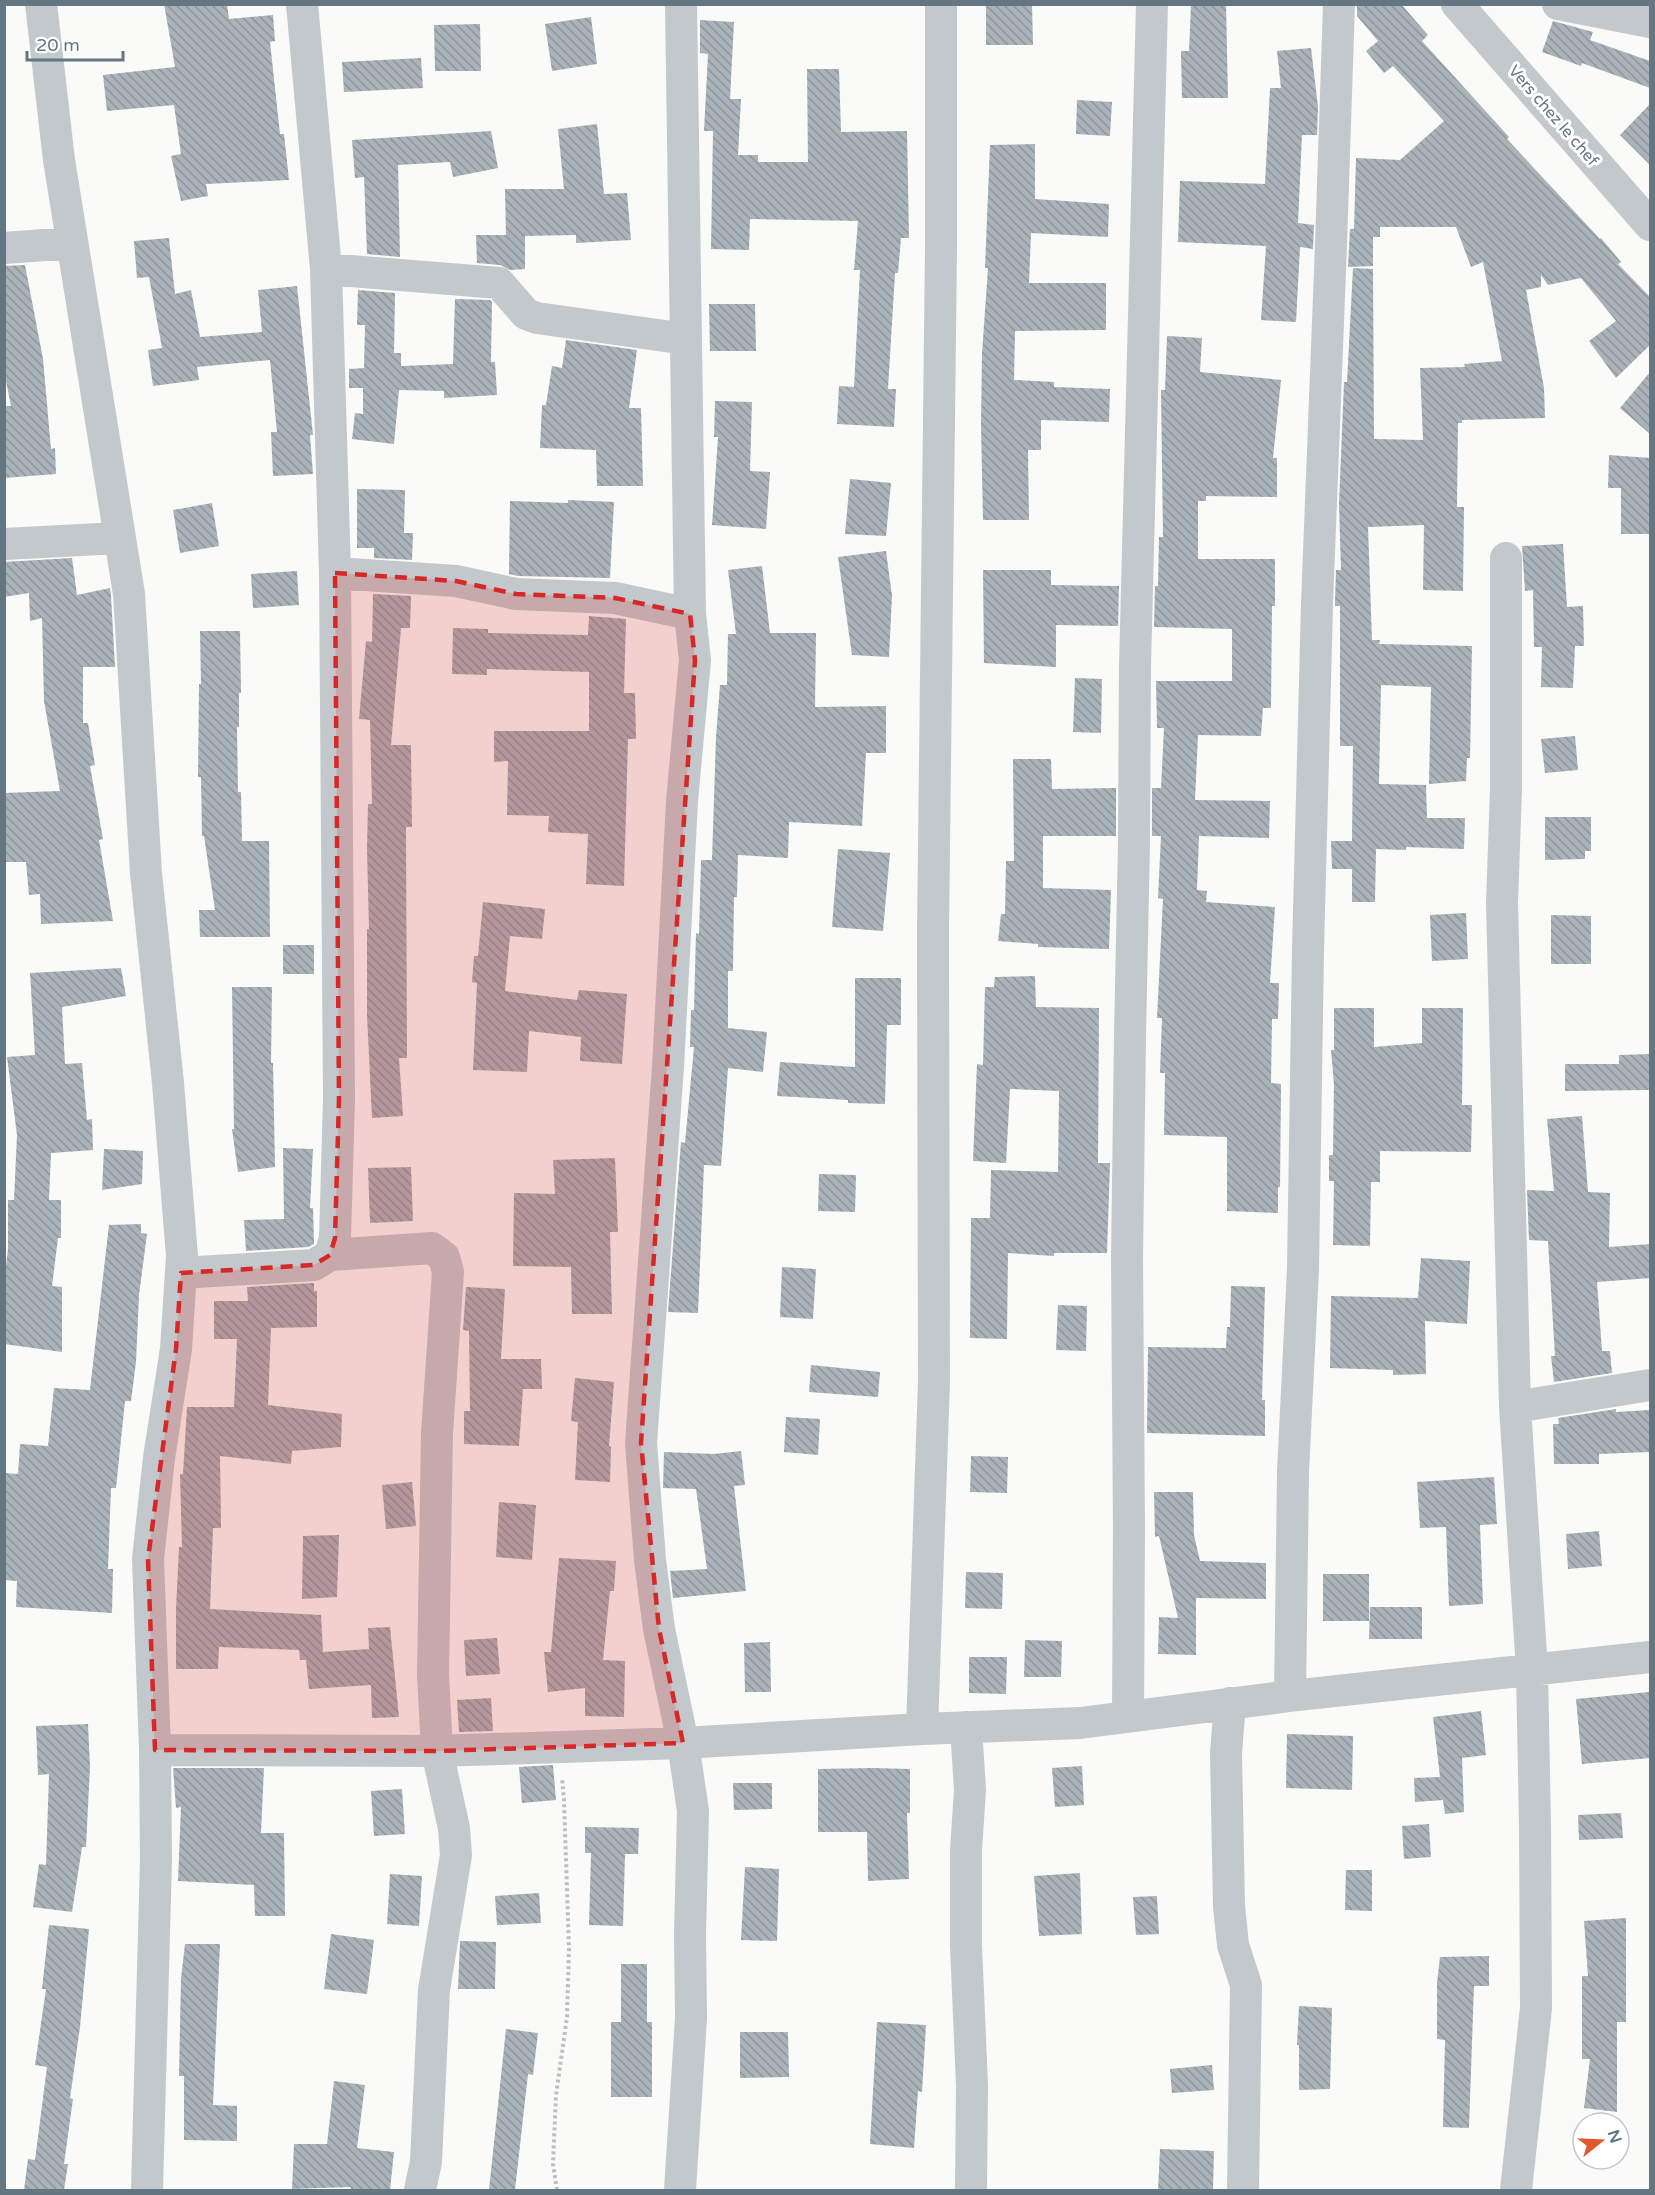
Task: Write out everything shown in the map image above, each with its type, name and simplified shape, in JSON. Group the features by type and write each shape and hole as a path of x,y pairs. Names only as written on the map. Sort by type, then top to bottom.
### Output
{"street":[{"path":"41,4 59,160 129,594 146,873 168,1083 182,1256 176,1349 159,1458 148,1559 155,1750 156,1859 147,2190"},
{"path":"302,4 326,269 335,573 339,1099 335,1238 330,1255"},
{"path":"680,2190 691,2018 690,1934 693,1811 683,1743 659,1629 650,1560 641,1443 668,1066 682,801 695,660 690,614 681,4"},
{"path":"922,1729 934,1381 933,934 941,260 941,4"},
{"path":"1128,1716 1127,1258 1135,666 1152,4"},
{"path":"1290,1696 1293,1472 1303,1269 1308,939 1317,604 1339,4"},
{"name":"Vers chez le chef","path":"1456,4 1650,225"},
{"path":"1558,4 1650,22"},
{"path":"4,248 72,243"},
{"path":"326,269 499,283 526,314 537,318 686,339"},
{"path":"4,544 119,538"},
{"path":"1506,558 1506,789 1502,903 1515,1407 1532,1670 1536,1836 1536,2008 1516,2190"},
{"path":"335,573 456,581 516,594 615,598 690,614"},
{"path":"181,1273 314,1265 330,1255 432,1248 444,1257 448,1272 436,1433 433,1675 437,1751 454,1828 456,1855 434,1990 426,2162 420,2190"},
{"path":"1515,1407 1650,1385"},
{"path":"155,1750 437,1751 683,1743 922,1729 1080,1723 1290,1696 1650,1657"},
{"path":"1230,1703 1226,1753 1229,1906 1233,1945 1246,1985 1243,2190"},
{"path":"966,1727 970,1790 966,1850 966,1945 972,2086 971,2190"}],"path":[{"path":"557,2190 553,2164 556,2095 567,2017 570,1949 564,1800 558,1747"}],"highlighted area":[{"path":"335,573 456,581 516,594 615,598 690,614 695,660 641,1443 659,1629 683,1743 437,1751 155,1750 148,1559 176,1349 181,1273 314,1265 330,1255 335,1238 339,1099"}],"building":[{"path":"164,4 227,4 229,19 273,15 275,41 270,42 280,134 284,134 289,180 206,184 208,196 181,201 171,156 181,154 174,105 107,111 103,75 175,67"},
{"path":"986,4 1032,4 1033,45 986,45"},
{"path":"1191,4 1226,4 1228,98 1182,98 1181,51 1189,51"},
{"path":"1357,4 1401,4 1428,35 1422,41 1509,137 1507,139 1601,238 1621,262 1618,264 1650,297 1650,345 1616,378 1589,341 1616,321 1581,278 1548,285 1541,275 1541,287 1526,290 1544,388 1545,418 1462,420 1462,423 1458,423 1457,507 1464,507 1463,591 1423,590 1424,525 1368,527 1372,640 1380,640 1379,644 1472,646 1470,758 1467,758 1466,781 1429,784 1431,687 1381,685 1379,784 1426,785 1427,818 1465,818 1464,849 1406,847 1406,850 1376,849 1375,902 1352,902 1352,869 1332,869 1331,841 1352,841 1353,746 1340,746 1340,606 1335,606 1335,602 1336,570 1341,570 1339,505 1344,382 1347,382 1353,268 1373,269 1374,439 1423,440 1420,368 1465,367 1464,364 1502,361 1483,262 1471,267 1456,227 1380,227 1380,237 1373,237 1373,266 1348,267 1350,229 1354,229 1356,158 1400,160 1444,121 1393,66 1384,73 1366,51 1378,41 1357,16"},
{"path":"591,17 597,64 552,71 545,24"},
{"path":"700,20 734,22 730,99 741,99 738,155 758,155 758,162 808,162 807,69 839,69 841,132 907,131 909,238 901,238 898,273 895,273 888,389 896,389 894,427 837,424 839,386 854,387 860,270 854,270 858,221 750,219 749,250 711,249 713,131 704,131 708,54 700,53"},
{"path":"1553,21 1593,32 1590,40 1650,61 1650,88 1582,63 1581,66 1542,52"},
{"path":"480,24 481,71 435,71 434,25"},
{"path":"1311,48 1318,107 1317,135 1302,135 1298,223 1314,225 1313,249 1300,247 1296,322 1261,320 1266,246 1178,242 1180,181 1265,184 1270,88 1281,88 1277,51"},
{"path":"421,58 423,88 344,92 342,62"},
{"path":"1077,100 1112,102 1110,136 1076,134"},
{"path":"1650,104 1650,165 1620,135"},
{"path":"597,124 604,194 627,193 631,240 576,243 576,235 525,236 525,269 510,270 500,265 477,263 476,235 506,235 505,189 564,189 558,129"},
{"path":"491,131 498,168 453,177 450,162 398,165 400,257 367,254 364,177 355,178 352,140"},
{"path":"1035,144 1035,199 1109,204 1108,237 1031,233 1029,283 1106,283 1106,330 1015,331 1014,380 1054,382 1054,387 1110,389 1109,422 1041,420 1041,450 1028,450 1029,520 983,520 982,353 988,268 985,268 990,145"},
{"path":"169,238 175,294 191,290 200,337 262,332 258,290 297,286 313,435 310,435 313,474 273,476 271,432 277,432 270,360 197,367 199,380 153,386 148,350 162,348 149,277 137,278 134,241"},
{"path":"25,265 43,359 51,449 55,448 56,474 4,478 4,406 11,406 4,371 4,266"},
{"path":"358,290 395,293 394,353 401,353 401,366 453,364 455,299 490,300 492,302 491,362 495,362 497,395 444,398 444,391 399,390 394,444 352,439 355,413 363,414 363,388 349,388 349,369 364,368 365,325 357,325"},
{"path":"709,304 755,304 756,351 710,351"},
{"path":"1167,336 1202,338 1200,372 1281,380 1273,458 1277,458 1277,497 1206,496 1206,501 1198,501 1198,559 1275,559 1275,606 1272,606 1271,708 1263,708 1261,736 1198,735 1195,800 1270,801 1269,838 1199,836 1197,890 1207,891 1206,902 1275,907 1270,983 1279,983 1278,1019 1272,1019 1271,1083 1281,1084 1278,1213 1227,1211 1227,1137 1164,1135 1165,1073 1160,1073 1162,1018 1157,1018 1163,899 1158,898 1161,836 1152,836 1152,788 1161,788 1164,728 1157,728 1156,681 1232,681 1232,629 1154,627 1159,537 1163,537 1161,390 1165,390"},
{"path":"566,340 637,350 629,408 641,408 643,486 597,486 596,450 540,448 542,405 546,405 552,366 562,368"},
{"path":"1650,372 1650,434 1620,408"},
{"path":"715,401 752,402 750,471 770,472 766,529 712,525 718,437 714,437"},
{"path":"1609,455 1650,458 1650,534 1621,534 1621,488 1608,488"},
{"path":"850,479 891,483 886,536 845,534"},
{"path":"357,489 405,490 404,533 413,533 412,560 374,558 374,548 357,548"},
{"path":"568,500 614,502 610,578 509,574 510,501 568,503"},
{"path":"212,503 219,546 180,553 173,510"},
{"path":"1563,544 1567,607 1583,606 1584,646 1575,646 1573,688 1541,687 1542,647 1534,647 1533,590 1525,591 1522,546"},
{"path":"886,551 892,596 889,657 852,655 838,557"},
{"path":"72,558 77,595 110,588 111,596 115,667 83,667 83,723 88,723 95,765 90,766 103,839 99,840 113,921 41,924 40,894 29,895 26,862 4,862 4,793 60,791 44,701 42,618 30,621 29,593 4,597 4,562"},
{"path":"762,566 770,633 816,633 815,707 886,706 886,753 866,753 862,826 789,822 788,858 738,855 737,897 734,897 733,971 728,971 728,1028 767,1032 763,1072 728,1068 721,1166 704,1165 698,1313 668,1312 681,1142 685,1143 694,1047 690,1047 691,1010 694,1010 701,860 712,860 720,685 727,685 728,634 736,634 728,570"},
{"path":"983,570 1051,570 1051,585 1119,586 1118,626 1056,625 1056,667 984,663"},
{"path":"297,571 299,605 253,608 251,574"},
{"path":"373,594 411,596 410,628 401,628 391,745 411,745 412,827 406,827 407,1058 399,1058 403,1116 372,1118 367,1015 368,804 372,804 370,720 359,719 366,641 372,642"},
{"path":"589,616 626,619 624,693 635,693 636,739 628,739 624,886 586,884 588,834 548,832 549,816 507,815 508,761 494,762 494,731 589,731 589,672 487,669 487,675 452,674 453,628 488,629 488,633 588,635"},
{"path":"200,631 240,631 241,693 239,693 239,727 237,727 238,792 241,792 242,841 269,841 270,937 200,937 199,910 215,910 204,836 202,836 201,777 198,777"},
{"path":"1075,678 1102,679 1101,733 1073,732"},
{"path":"1575,736 1578,770 1545,773 1541,739"},
{"path":"1013,759 1051,759 1052,789 1116,788 1116,836 1043,836 1043,888 1111,890 1109,949 1038,947 1038,944 998,941 1001,914 1005,914 1006,861 1014,861"},
{"path":"1545,817 1591,817 1591,851 1585,851 1585,859 1545,860"},
{"path":"838,849 890,853 883,931 832,927"},
{"path":"483,902 545,909 542,939 510,936 505,991 577,1000 579,990 627,994 622,1064 580,1061 581,1037 529,1031 527,1072 473,1070 477,983 472,982 474,956 478,956"},
{"path":"1466,913 1468,959 1432,961 1430,915"},
{"path":"1551,915 1591,916 1591,964 1551,964"},
{"path":"283,945 314,945 314,974 283,974"},
{"path":"121,968 126,996 62,1007 65,1064 82,1063 87,1120 92,1119 93,1150 51,1153 49,1200 61,1200 61,1238 58,1238 52,1286 62,1287 62,1352 4,1344 8,1200 14,1200 17,1135 7,1057 35,1055 30,973"},
{"path":"1035,976 1036,1007 1099,1008 1098,1163 1110,1163 1107,1253 1054,1253 1054,1256 1008,1253 1007,1339 970,1338 971,1218 990,1218 991,1170 1058,1172 1059,1091 1010,1089 1006,1163 973,1161 977,1064 983,1065 985,987 994,987 995,977"},
{"path":"855,978 901,978 901,1025 887,1025 885,1104 777,1096 780,1062 855,1067"},
{"path":"232,987 272,987 271,1063 273,1063 275,1167 238,1172 232,1129 234,1129"},
{"path":"1334,1008 1374,1008 1374,1047 1422,1043 1422,1008 1463,1008 1462,1105 1472,1105 1471,1152 1380,1151 1380,1182 1371,1182 1370,1246 1333,1245 1334,1181 1329,1181 1329,1155 1333,1155 1334,1084 1331,1050 1334,1050"},
{"path":"1650,1054 1650,1090 1565,1091 1565,1064 1619,1064 1619,1055"},
{"path":"1582,1116 1588,1192 1610,1193 1609,1247 1650,1244 1650,1278 1597,1282 1602,1351 1610,1351 1612,1373 1554,1382 1551,1356 1555,1356 1548,1241 1529,1240 1527,1190 1554,1191 1547,1119"},
{"path":"283,1148 313,1149 310,1208 313,1208 314,1244 308,1247 246,1251 244,1220 284,1219"},
{"path":"104,1149 143,1151 142,1184 102,1190"},
{"path":"615,1158 618,1232 610,1232 612,1314 572,1314 571,1267 513,1266 514,1193 555,1194 553,1160"},
{"path":"411,1167 413,1221 370,1223 368,1168"},
{"path":"819,1174 856,1175 855,1212 818,1211"},
{"path":"141,1224 141,1233 147,1234 139,1295 136,1362 131,1401 125,1401 116,1488 111,1488 108,1569 113,1569 112,1613 16,1607 17,1581 4,1580 4,1473 18,1474 20,1444 48,1446 54,1388 90,1390 109,1225"},
{"path":"1421,1258 1470,1261 1467,1324 1425,1321 1426,1374 1393,1375 1393,1370 1330,1368 1331,1296 1418,1298"},
{"path":"782,1267 816,1269 813,1319 780,1317"},
{"path":"314,1283 314,1291 317,1291 317,1327 271,1328 268,1405 342,1414 341,1447 292,1451 291,1464 220,1456 221,1528 213,1528 210,1609 321,1615 323,1652 369,1649 368,1628 390,1627 399,1717 372,1718 371,1685 309,1689 306,1660 300,1660 299,1650 219,1647 218,1669 176,1669 179,1547 182,1547 180,1474 183,1474 187,1407 234,1407 237,1339 214,1339 214,1301 248,1301 247,1287"},
{"path":"1231,1286 1265,1287 1262,1400 1265,1400 1265,1436 1147,1433 1148,1347 1226,1348 1227,1327 1230,1327"},
{"path":"466,1287 505,1289 501,1359 541,1359 542,1389 523,1389 519,1446 464,1444 464,1411 470,1411 469,1331 463,1330"},
{"path":"1058,1305 1087,1306 1086,1351 1056,1350"},
{"path":"811,1365 880,1372 878,1397 809,1392"},
{"path":"575,1378 614,1382 609,1446 611,1447 610,1482 575,1480 578,1422 571,1421"},
{"path":"1616,1409 1616,1412 1650,1410 1650,1452 1599,1454 1599,1464 1554,1464 1553,1424 1559,1424 1558,1418"},
{"path":"786,1417 820,1419 818,1455 784,1452"},
{"path":"741,1451 745,1485 734,1486 746,1591 673,1598 670,1571 707,1569 696,1489 663,1488 664,1452 714,1454"},
{"path":"971,1456 1008,1457 1007,1493 970,1492"},
{"path":"1494,1477 1497,1524 1480,1525 1483,1604 1449,1606 1446,1527 1420,1528 1417,1482"},
{"path":"412,1482 416,1526 386,1529 382,1485"},
{"path":"1154,1492 1193,1492 1194,1535 1200,1561 1266,1563 1266,1599 1196,1598 1196,1655 1158,1654 1159,1617 1178,1618 1159,1536 1155,1537"},
{"path":"499,1502 536,1505 532,1560 496,1557"},
{"path":"1599,1531 1602,1566 1568,1569 1566,1534"},
{"path":"339,1535 337,1597 302,1599 303,1536"},
{"path":"559,1558 616,1561 614,1591 610,1591 603,1660 625,1661 624,1717 585,1716 585,1688 548,1692 544,1652 551,1652"},
{"path":"966,1572 1003,1573 1002,1609 965,1608"},
{"path":"1323,1574 1369,1574 1369,1621 1323,1621"},
{"path":"1370,1607 1422,1607 1422,1639 1369,1639"},
{"path":"497,1638 500,1674 466,1676 464,1640"},
{"path":"1025,1640 1062,1641 1061,1677 1024,1677"},
{"path":"770,1642 771,1692 745,1692 744,1643"},
{"path":"969,1657 1007,1657 1006,1694 969,1693"},
{"path":"1649,1692 1650,1758 1582,1764 1576,1699"},
{"path":"491,1698 493,1731 459,1732 457,1700"},
{"path":"1481,1711 1486,1755 1462,1758 1464,1812 1445,1814 1443,1800 1415,1802 1414,1778 1440,1777 1433,1717"},
{"path":"88,1724 90,1766 86,1847 82,1847 72,1912 33,1907 39,1864 46,1865 49,1774 38,1775 36,1726"},
{"path":"1287,1734 1353,1736 1352,1790 1286,1788"},
{"path":"553,1765 556,1800 522,1803 519,1767"},
{"path":"1082,1766 1084,1805 1055,1807 1052,1768"},
{"path":"173,1768 264,1768 261,1833 284,1833 285,1916 255,1916 254,1885 178,1881 181,1807 176,1808"},
{"path":"818,1769 910,1769 910,1813 907,1813 909,1879 868,1881 867,1832 818,1832"},
{"path":"733,1783 772,1783 772,1809 734,1810"},
{"path":"402,1789 405,1834 374,1836 371,1791"},
{"path":"1621,1813 1623,1838 1579,1840 1578,1815"},
{"path":"1429,1824 1431,1857 1404,1859 1402,1826"},
{"path":"585,1827 639,1828 638,1854 625,1854 623,1926 589,1925 591,1853 585,1853"},
{"path":"745,1867 779,1869 777,1941 741,1940"},
{"path":"1346,1870 1372,1870 1372,1911 1345,1910"},
{"path":"1080,1873 1082,1934 1039,1936 1034,1876"},
{"path":"390,1874 422,1876 419,1926 387,1924"},
{"path":"539,1893 541,1923 497,1925 495,1896"},
{"path":"1157,1896 1159,1934 1136,1935 1133,1897"},
{"path":"1626,1918 1626,2022 1617,2022 1617,2111 1584,2108 1590,2059 1582,2059 1582,1976 1588,1976 1584,1921"},
{"path":"49,1925 89,1929 80,2027 70,2098 73,2099 64,2164 68,2164 64,2190 24,2190 28,2159 35,2160 47,2067 35,2065 46,1989 42,1989"},
{"path":"331,1934 374,1940 367,1994 324,1989"},
{"path":"460,1941 496,1942 495,1989 458,1989"},
{"path":"185,1944 220,1944 213,2105 237,2106 237,2141 184,2140 184,2076 179,2076 181,1978"},
{"path":"1489,1956 1489,1986 1474,1986 1469,2128 1443,2127 1445,2040 1437,2039 1437,1983 1440,1957"},
{"path":"621,1964 647,1964 647,2022 652,2022 652,2097 611,2097 611,2022 621,2022"},
{"path":"1299,2006 1332,2008 1330,2089 1299,2090 1299,2045 1297,2045"},
{"path":"877,2022 926,2025 922,2092 918,2091 914,2148 870,2144"},
{"path":"506,2029 538,2033 533,2075 528,2074 515,2190 489,2190"},
{"path":"740,2032 788,2032 789,2077 740,2078"},
{"path":"1212,2065 1214,2090 1172,2093 1170,2069"},
{"path":"334,2081 365,2085 357,2148 394,2152 390,2190 350,2190 351,2187 292,2189 294,2144 327,2144"},
{"path":"1160,2149 1214,2151 1213,2190 1158,2190"}]}
